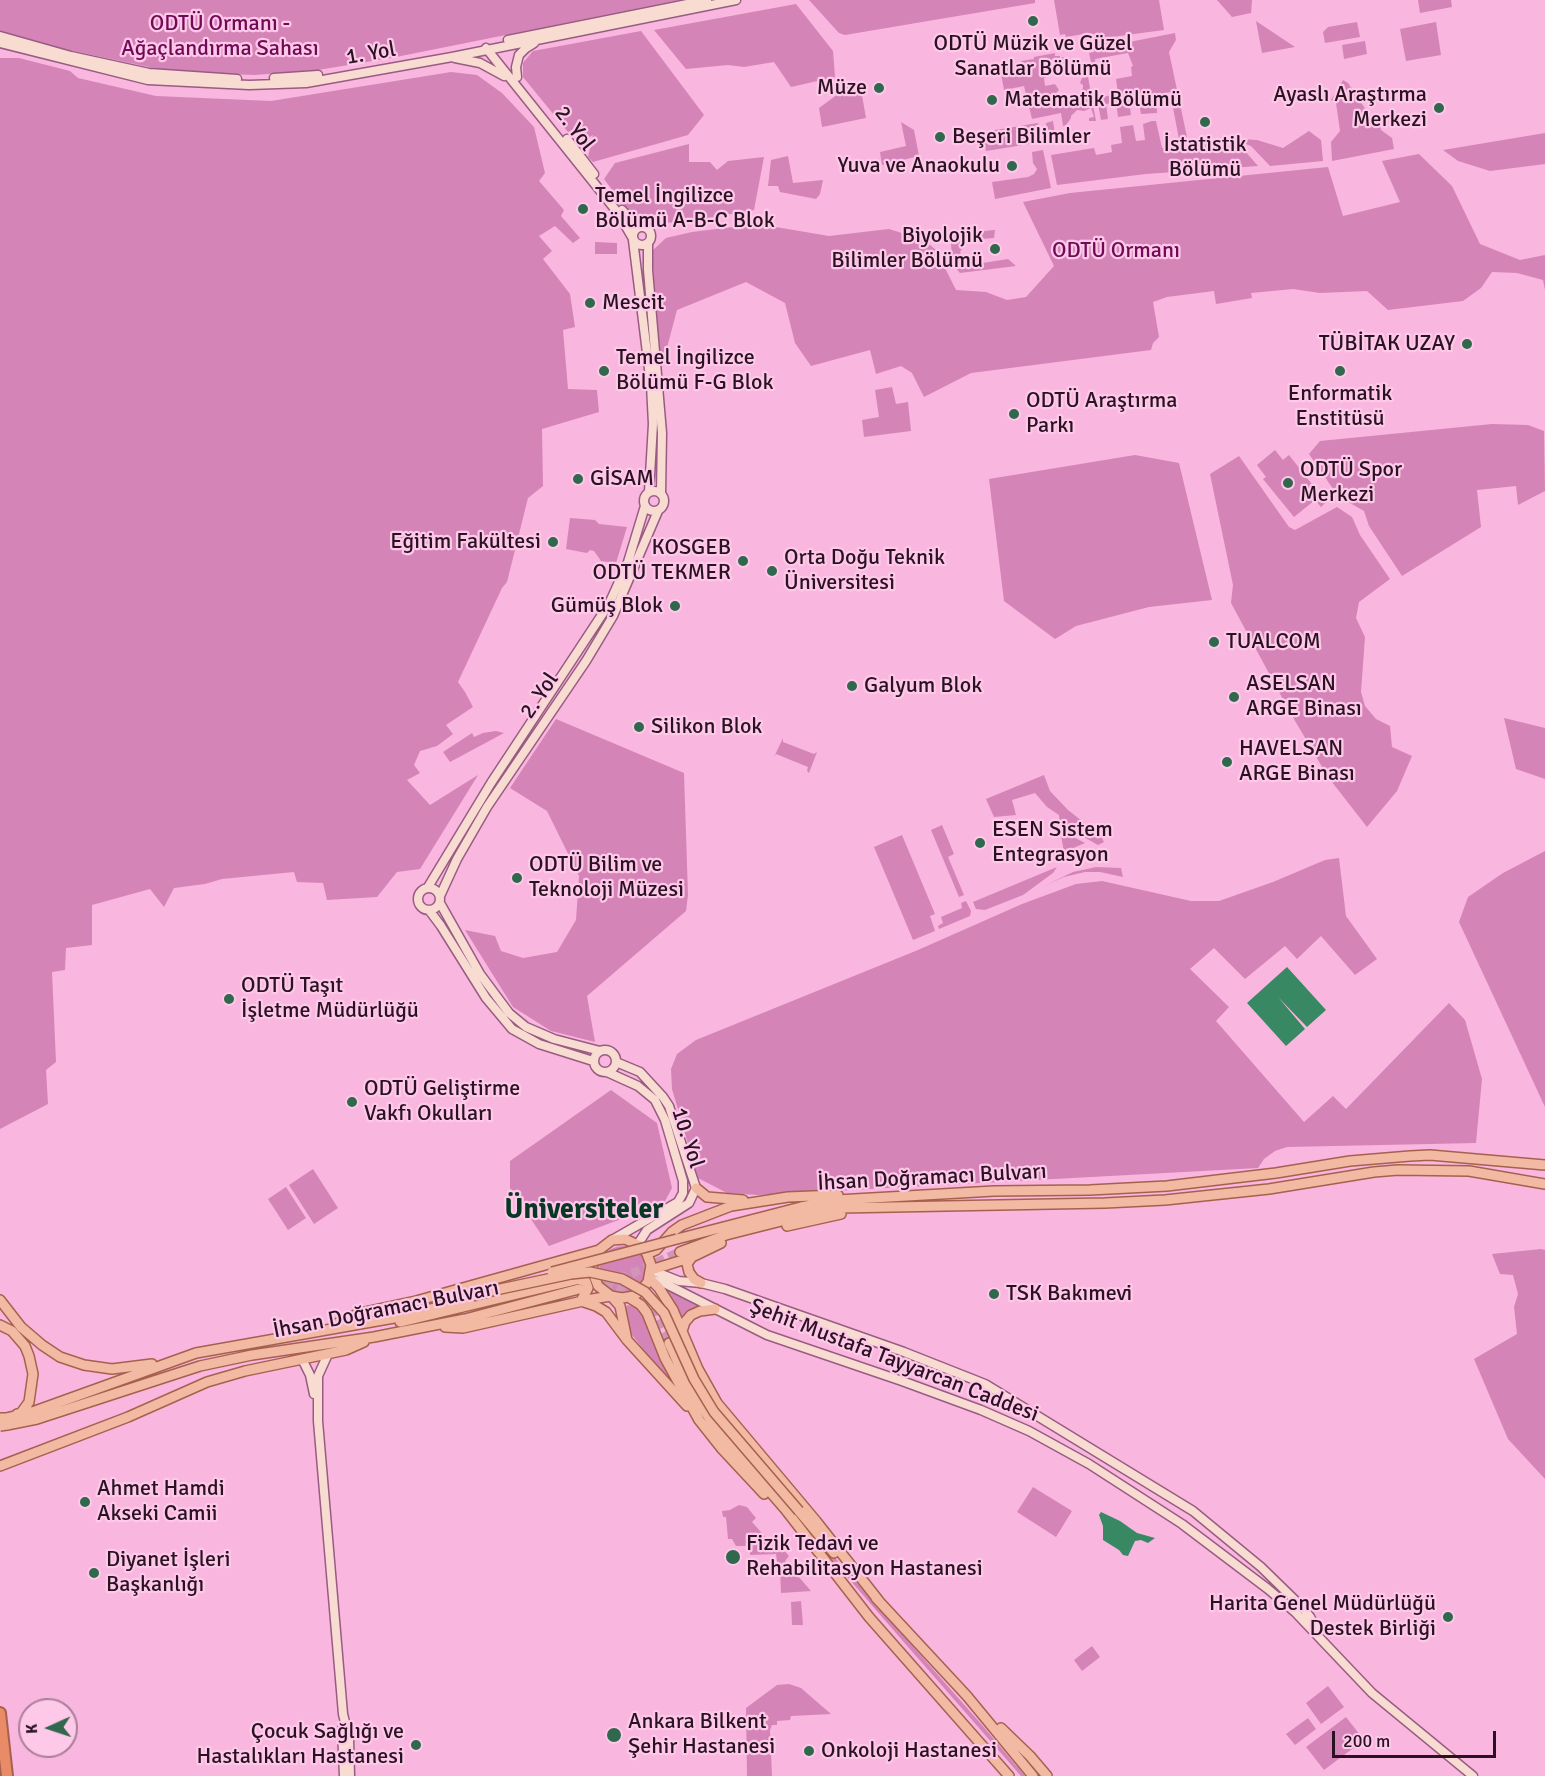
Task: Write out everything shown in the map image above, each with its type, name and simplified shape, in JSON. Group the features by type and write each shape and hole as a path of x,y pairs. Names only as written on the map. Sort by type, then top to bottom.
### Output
{"highway":[{"path":"0,1713 7,1776"}],"main road":[{"name":"İhsan Doğramacı Bulvarı","path":"3,1422 195,1353 394,1318 570,1267 837,1200 930,1194 1167,1186 1255,1176 1350,1161 1430,1155 1545,1165"},
{"name":"İhsan Doğramacı Bulvarı","path":"680,1252 726,1235 840,1208 1166,1200 1269,1190 1398,1170 1468,1171 1545,1184"},
{"path":"696,1188 702,1195 714,1198 758,1201"},
{"path":"648,1254 656,1250 672,1232 690,1220 731,1206 758,1201 816,1196 930,1194"},
{"path":"627,1298 640,1292 650,1274 716,1245 831,1215 921,1206"},
{"path":"324,1329 360,1313 416,1301 598,1250 612,1240 625,1239 638,1244 648,1254 650,1274 667,1300 702,1378 723,1412 816,1521 879,1601"},
{"path":"581,1301 588,1288 586,1282 579,1279 592,1265 598,1250"},
{"path":"692,1257 687,1264 689,1272 701,1283"},
{"path":"592,1265 593,1276 598,1286 620,1306 627,1340"},
{"path":"491,1291 590,1272 622,1279 645,1292 664,1312 689,1369 714,1412 879,1601 1047,1776"},
{"name":"İhsan Doğramacı Bulvarı","path":"264,1340 395,1323 579,1279"},
{"name":"İhsan Doğramacı Bulvarı","path":"3,1422 37,1419 200,1366 252,1355 374,1337 465,1320 579,1289"},
{"path":"434,1326 463,1328 581,1301 611,1296 627,1298 641,1305 648,1313 665,1358 699,1420"},
{"path":"0,1300 21,1328 42,1345 60,1356 84,1365 128,1369 195,1353"},
{"path":"648,1313 654,1301 667,1300"},
{"path":"581,1301 606,1312 627,1340 722,1449 816,1550"},
{"path":"682,1330 691,1315 715,1309"},
{"path":"0,1324 12,1331 25,1346 33,1374 31,1394 26,1407 21,1413 3,1422"},
{"path":"1,1465 128,1417 207,1382 346,1350 374,1337"},
{"path":"669,1343 687,1382 709,1419 869,1617 1009,1776"},
{"path":"968,1696 1033,1776"}],"street":[{"name":"1. Yol","path":"0,43 149,73 248,80 354,70 546,38 707,0"},
{"name":"1. Yol","path":"0,36 148,80 249,85 306,82 452,57 489,47 736,0"},
{"path":"517,77 516,67 519,56 526,48 546,38"},
{"name":"2. Yol","path":"429,910 420,906 418,899 422,890 428,887 491,783 609,604 635,539 645,506 643,500 649,492 653,424 651,385 633,239 625,223 566,142 517,77 489,47"},
{"name":"2. Yol","path":"489,47 521,91 566,142"},
{"path":"452,57 480,63 498,72 521,91"},
{"name":"2. Yol","path":"440,900 457,859 487,807 586,661 624,594 651,522 664,503 661,494 662,434 648,270 648,243 651,234 648,229 628,218 586,169"},
{"path":"642,226 635,229 633,239 640,245 648,243"},
{"path":"649,492 655,491 661,494"},
{"path":"645,506 652,511 658,511"},
{"path":"576,657 586,661"},
{"path":"428,887 437,891 440,900 436,908 429,910"},
{"name":"10. Yol","path":"440,900 480,974 509,1013 526,1026 554,1039 611,1052 616,1062 640,1072 669,1107 681,1157 683,1193 678,1202 612,1240"},
{"name":"10. Yol","path":"429,910 486,998 512,1029 539,1044 594,1061 598,1070 638,1086 655,1100 696,1188 689,1203 647,1230 638,1244"},
{"path":"594,1061 595,1055 600,1051"},
{"path":"607,1072 613,1069 616,1062"},
{"path":"683,1181 692,1176"},
{"name":"Şehit Mustafa Tayyarcan Caddesi","path":"650,1274 679,1281 701,1283 747,1297 974,1378 1193,1511 1252,1560 1295,1600 1310,1617 1320,1638"},
{"name":"Şehit Mustafa Tayyarcan Caddesi","path":"650,1274 767,1335 952,1399 1029,1431 1089,1464 1182,1524 1268,1589 1295,1612 1372,1693 1473,1776"},
{"path":"318,1421 318,1376 328,1354"},
{"path":"302,1359 310,1375 318,1421 343,1714 344,1776"},
{"path":"1182,1524 1193,1511"},
{"path":"343,1714 349,1739 350,1776"}],"green space":[{"name":"ODTÜ Ormanı - Ağaçlandırma Sahası","path":"0,0 680,0 391,58 312,71 254,75 173,72 64,49 0,31"},
{"path":"809,0 1035,0 1035,3 845,35 839,33"},
{"path":"1054,0 1159,0 1164,30 1097,39 1096,35 1090,33 1066,37 1065,34 1060,35"},
{"path":"1217,0 1252,0 1251,13 1232,17"},
{"path":"1418,0 1451,0 1452,7 1420,13"},
{"path":"796,4 833,51 835,77 791,87 774,62 744,67 728,65 686,69 654,30"},
{"path":"1256,21 1295,47 1262,53"},
{"path":"1357,22 1360,37 1325,43 1323,32 1328,27"},
{"path":"1436,22 1441,55 1406,61 1400,29"},
{"path":"641,31 704,115 688,135 593,162 588,157 593,135 583,141 575,130 568,132 523,77 523,63 533,51"},
{"path":"1175,33 1176,40 1169,52 1187,137 1179,139 1170,92 1156,95 1157,113 1141,114 1138,98 1129,100 1131,115 1118,117 1116,102 1106,104 1108,119 1101,120 1097,98 1118,94 1116,79 1132,76 1131,67 1133,66 1128,53 1095,59 1097,70 1093,71 1089,53 1094,52 1093,46 1108,43 1109,46"},
{"path":"1365,41 1367,54 1344,59 1342,45"},
{"path":"1055,53 1055,56 1060,56 1060,58 1065,57 1068,64 1061,66 1058,60 1053,58 1046,67 1045,86 1055,84 1059,90 1056,93 1063,97 1072,97 1080,93 1083,88 1080,83 1082,78 1088,77 1096,121 1089,121 1089,118 1094,117 1091,108 1084,111 1077,110 1063,126 1061,113 1032,119 1024,86 1004,90 1000,68"},
{"path":"0,58 19,58 70,71 78,78 156,96 271,101 451,72 477,75 502,93 534,127 545,173 539,181 564,210 561,216 580,238 573,243 555,226 539,236 552,251 543,259 570,294 575,327 563,330 568,389 597,390 599,412 542,429 543,486 528,498 507,582 502,588 458,682 473,707 446,725 453,734 437,746 420,751 414,765 420,773 407,780 430,805 478,775 420,869 397,872 377,897 327,900 323,883 297,882 294,872 222,879 174,888 164,907 150,889 92,905 92,945 66,948 65,970 52,972 56,1062 46,1070 48,1104 0,1129"},
{"path":"1343,80 1348,83 1370,116 1377,116 1381,130 1392,138 1394,149 1332,161 1331,142 1340,131 1336,103 1331,100"},
{"path":"860,84 866,118 822,127 819,108 849,86"},
{"path":"1053,121 1055,134 1068,132 1069,141 1050,145 1046,123"},
{"name":"ODTÜ Ormanı","path":"1156,121 1162,148 1210,144 1233,147 1244,150 1258,166 1146,174 1057,185 1051,155 1094,148 1096,155 1112,152 1111,145 1122,143 1120,127 1133,125 1136,141 1145,140 1143,124"},
{"path":"901,122 914,130 919,156 882,165 880,152 906,146"},
{"path":"1038,123 1042,142 986,151 984,139 989,131"},
{"path":"1309,131 1321,140 1323,161 1270,166 1251,146 1241,142 1242,139 1257,140 1283,148"},
{"path":"1545,133 1545,164 1490,171 1458,161 1443,150"},
{"path":"689,144 689,162 710,162 717,170 728,161 764,157 754,210 679,223 645,221 632,216 604,179 615,163"},
{"path":"1043,150 1051,188 995,199 992,182 1028,177 1034,174 1037,169 1033,163 1032,152"},
{"name":"ODTÜ Ormanı","path":"1419,154 1452,186 1480,244 1520,260 1545,255 1545,290 1543,280 1517,273 1492,272 1481,288 1463,301 1388,310 1367,291 1320,293 1293,289 1251,293 1252,298 1216,304 1214,291 1167,297 1153,302 1159,337 1153,343 1151,350 971,373 924,397 912,373 901,366 876,374 870,350 811,366 795,343 785,303 746,282 677,310 664,359 659,354 652,251 666,238 692,232 758,224 829,236 889,229 924,240 936,250 956,290 986,292 1007,300 1026,297 1054,266 1023,202 1070,193 1328,167 1343,216 1400,202 1382,161"},
{"path":"788,156 793,183 823,180 820,194 816,199 780,192 778,186 768,186 771,160"},
{"path":"995,230 994,238 967,240 960,252 965,261 970,265 1008,259 1016,266 960,273 953,265 950,234"},
{"path":"595,242 617,243 617,254 595,254"},
{"path":"892,387 896,404 908,402 911,431 864,437 862,420 879,417 875,390"},
{"path":"1492,424 1528,425 1544,431 1545,491 1518,505 1516,486 1477,490 1481,527 1402,576 1369,526 1364,511 1338,496 1309,454 1320,441"},
{"name":"ODTÜ Spor Merkezi","path":"1275,450 1283,460 1289,455 1326,502 1321,507 1315,500 1294,517 1263,479 1266,477 1257,465"},
{"path":"1135,455 1179,463 1212,600 1149,607 1076,626 1055,639 1004,601 989,479"},
{"path":"1239,456 1289,527 1295,530 1337,507 1352,517 1360,535 1390,579 1359,602 1356,618 1365,637 1361,692 1365,706 1376,719 1390,726 1392,747 1412,756 1397,791 1367,827 1328,777 1231,603 1233,585 1210,474"},
{"path":"570,518 595,520 599,524 627,527 616,563 601,561 594,551 590,550 587,553 566,549"},
{"path":"1504,718 1545,728 1545,779 1516,769"},
{"path":"556,719 684,773 688,895 686,911 587,996 595,1042 551,1031 513,1007 465,930 495,936 501,951 523,958 557,952 576,920 579,876 547,811 510,788"},
{"path":"496,731 504,733 450,762 443,752 472,733 474,737"},
{"path":"783,738 783,742 814,754 817,752 809,773 808,767 776,754 774,757"},
{"path":"1044,775 1050,791 1068,810 1101,836 1104,842 1098,845 1060,824 1059,815 1047,807 1035,793 1012,800 1016,815 994,817 986,799"},
{"path":"942,825 954,854 948,857 964,895 959,897 931,830"},
{"path":"1060,830 1085,843 1064,852"},
{"path":"902,835 935,914 930,916 935,931 913,940 874,847"},
{"path":"1545,851 1545,1107 1459,922 1468,897 1503,873"},
{"path":"1339,858 1346,916 1377,959 1355,975 1321,936 1297,959 1285,946 1245,979 1214,948 1190,969 1229,1007 1216,1021 1304,1122 1333,1096 1346,1109 1449,1003 1465,1020 1482,1079 1476,1143 1287,1147 1275,1151 1264,1159 1258,1168 758,1195 727,1193 698,1178 672,1089 671,1069 677,1054 696,1040 918,950 1022,904 1076,884 1102,881 1191,901 1219,901 1325,860"},
{"path":"1057,867 1053,873 1023,895 985,910 976,909 973,902"},
{"path":"1096,867 1121,868 1123,877 1100,872 1085,872 1064,877 1046,885 1073,872"},
{"path":"966,901 971,911 970,916 939,929 938,926 943,923 941,917 962,908 961,903"},
{"path":"611,1090 657,1123 672,1188 664,1203 549,1246 510,1188 510,1161"},
{"path":"313,1169 338,1208 314,1224 289,1185"},
{"path":"286,1187 306,1218 288,1230 268,1199"},
{"path":"618,1246 628,1246 640,1253 647,1265 647,1275 640,1287 628,1294 618,1294 603,1283 599,1275 599,1265 610,1250"},
{"path":"1545,1250 1545,1479 1508,1439 1474,1359 1517,1334 1514,1307 1518,1294 1513,1275 1500,1274 1492,1254"},
{"path":"665,1288 701,1306 689,1311 683,1318"},
{"path":"628,1305 636,1307 644,1316 653,1343 670,1379 668,1381 629,1331 626,1307"},
{"path":"1033,1487 1072,1511 1056,1537 1017,1512"},
{"path":"739,1505 747,1507 756,1518 752,1522 776,1549 780,1546 789,1556 785,1561 811,1591 781,1593 780,1569 778,1569 776,1554 750,1555 750,1546 736,1546 732,1539 728,1539 726,1517 723,1517 722,1511"},
{"path":"793,1510 1025,1776 1021,1776 895,1632 791,1512"},
{"path":"801,1601 803,1625 792,1625 791,1602"},
{"path":"1092,1646 1100,1657 1082,1671 1074,1660"},
{"path":"789,1684 801,1688 831,1714 791,1716 790,1720 777,1721 777,1725 772,1725 770,1730 772,1776 747,1776 746,1708 777,1685"},
{"path":"1328,1686 1344,1707 1321,1724 1306,1703"},
{"path":"1346,1717 1364,1740 1324,1770 1306,1747"},
{"path":"1308,1718 1316,1729 1295,1745 1286,1734"}],"shaded area":[{"path":"1287,967 1326,1010 1307,1027 1278,997 1305,1029 1286,1046 1247,1003"},
{"path":"1101,1512 1137,1533 1155,1538 1148,1543 1141,1540 1135,1541 1128,1556 1123,1555 1103,1540 1103,1526 1099,1515"}],"tunnel":[{"path":"593,1286 624,1277 680,1252"},
{"path":"604,1283 641,1299 654,1314 669,1343"}],"place":[{"name":"ODTÜ Müzik ve Güzel Sanatlar Bölümü","path":"1033,21"},
{"name":"Müze","path":"879,88"},
{"name":"Matematik Bölümü","path":"992,100"},
{"name":"Ayaslı Araştırma Merkezi","path":"1439,108"},
{"name":"İstatistik Bölümü","path":"1205,122"},
{"name":"Beşeri Bilimler","path":"940,137"},
{"name":"Yuva ve Anaokulu","path":"1012,166"},
{"name":"Temel İngilizce Bölümü A-B-C Blok","path":"583,209"},
{"name":"Biyolojik Bilimler Bölümü","path":"995,249"},
{"name":"Mescit","path":"590,303"},
{"name":"TÜBİTAK UZAY","path":"1467,344"},
{"name":"Temel İngilizce Bölümü F-G Blok","path":"604,371"},
{"name":"Enformatik Enstitüsü","path":"1340,371"},
{"name":"ODTÜ Araştırma Parkı","path":"1014,414"},
{"name":"GİSAM","path":"578,479"},
{"name":"ODTÜ Spor Merkezi","path":"1288,483"},
{"name":"Eğitim Fakültesi","path":"553,542"},
{"name":"KOSGEB ODTÜ TEKMER","path":"743,561"},
{"name":"Orta Doğu Teknik Üniversitesi","path":"772,571"},
{"name":"Gümüş Blok","path":"675,606"},
{"name":"TUALCOM","path":"1214,642"},
{"name":"Galyum Blok","path":"852,686"},
{"name":"ASELSAN ARGE Binası","path":"1234,697"},
{"name":"Silikon Blok","path":"639,727"},
{"name":"HAVELSAN ARGE Binası","path":"1227,762"},
{"name":"ESEN Sistem Entegrasyon","path":"980,843"},
{"name":"ODTÜ Bilim ve Teknoloji Müzesi","path":"517,878"},
{"name":"ODTÜ Taşıt İşletme Müdürlüğü","path":"229,999"},
{"name":"ODTÜ Geliştirme Vakfı Okulları","path":"352,1102"},
{"name":"TSK Bakımevi","path":"994,1294"},
{"name":"Ahmet Hamdi Akseki Camii","path":"85,1502"},
{"name":"Fizik Tedavi ve Rehabilitasyon Hastanesi","path":"733,1557"},
{"name":"Diyanet İşleri Başkanlığı","path":"94,1573"},
{"name":"Harita Genel Müdürlüğü Destek Birliği","path":"1448,1617"},
{"name":"Ankara Bilkent Şehir Hastanesi","path":"614,1735"},
{"name":"Çocuk Sağlığı ve Hastalıkları Hastanesi","path":"416,1745"},
{"name":"Onkoloji Hastanesi","path":"809,1751"}],"district":[{"name":"Üniversiteler","path":"584,1211"}]}
